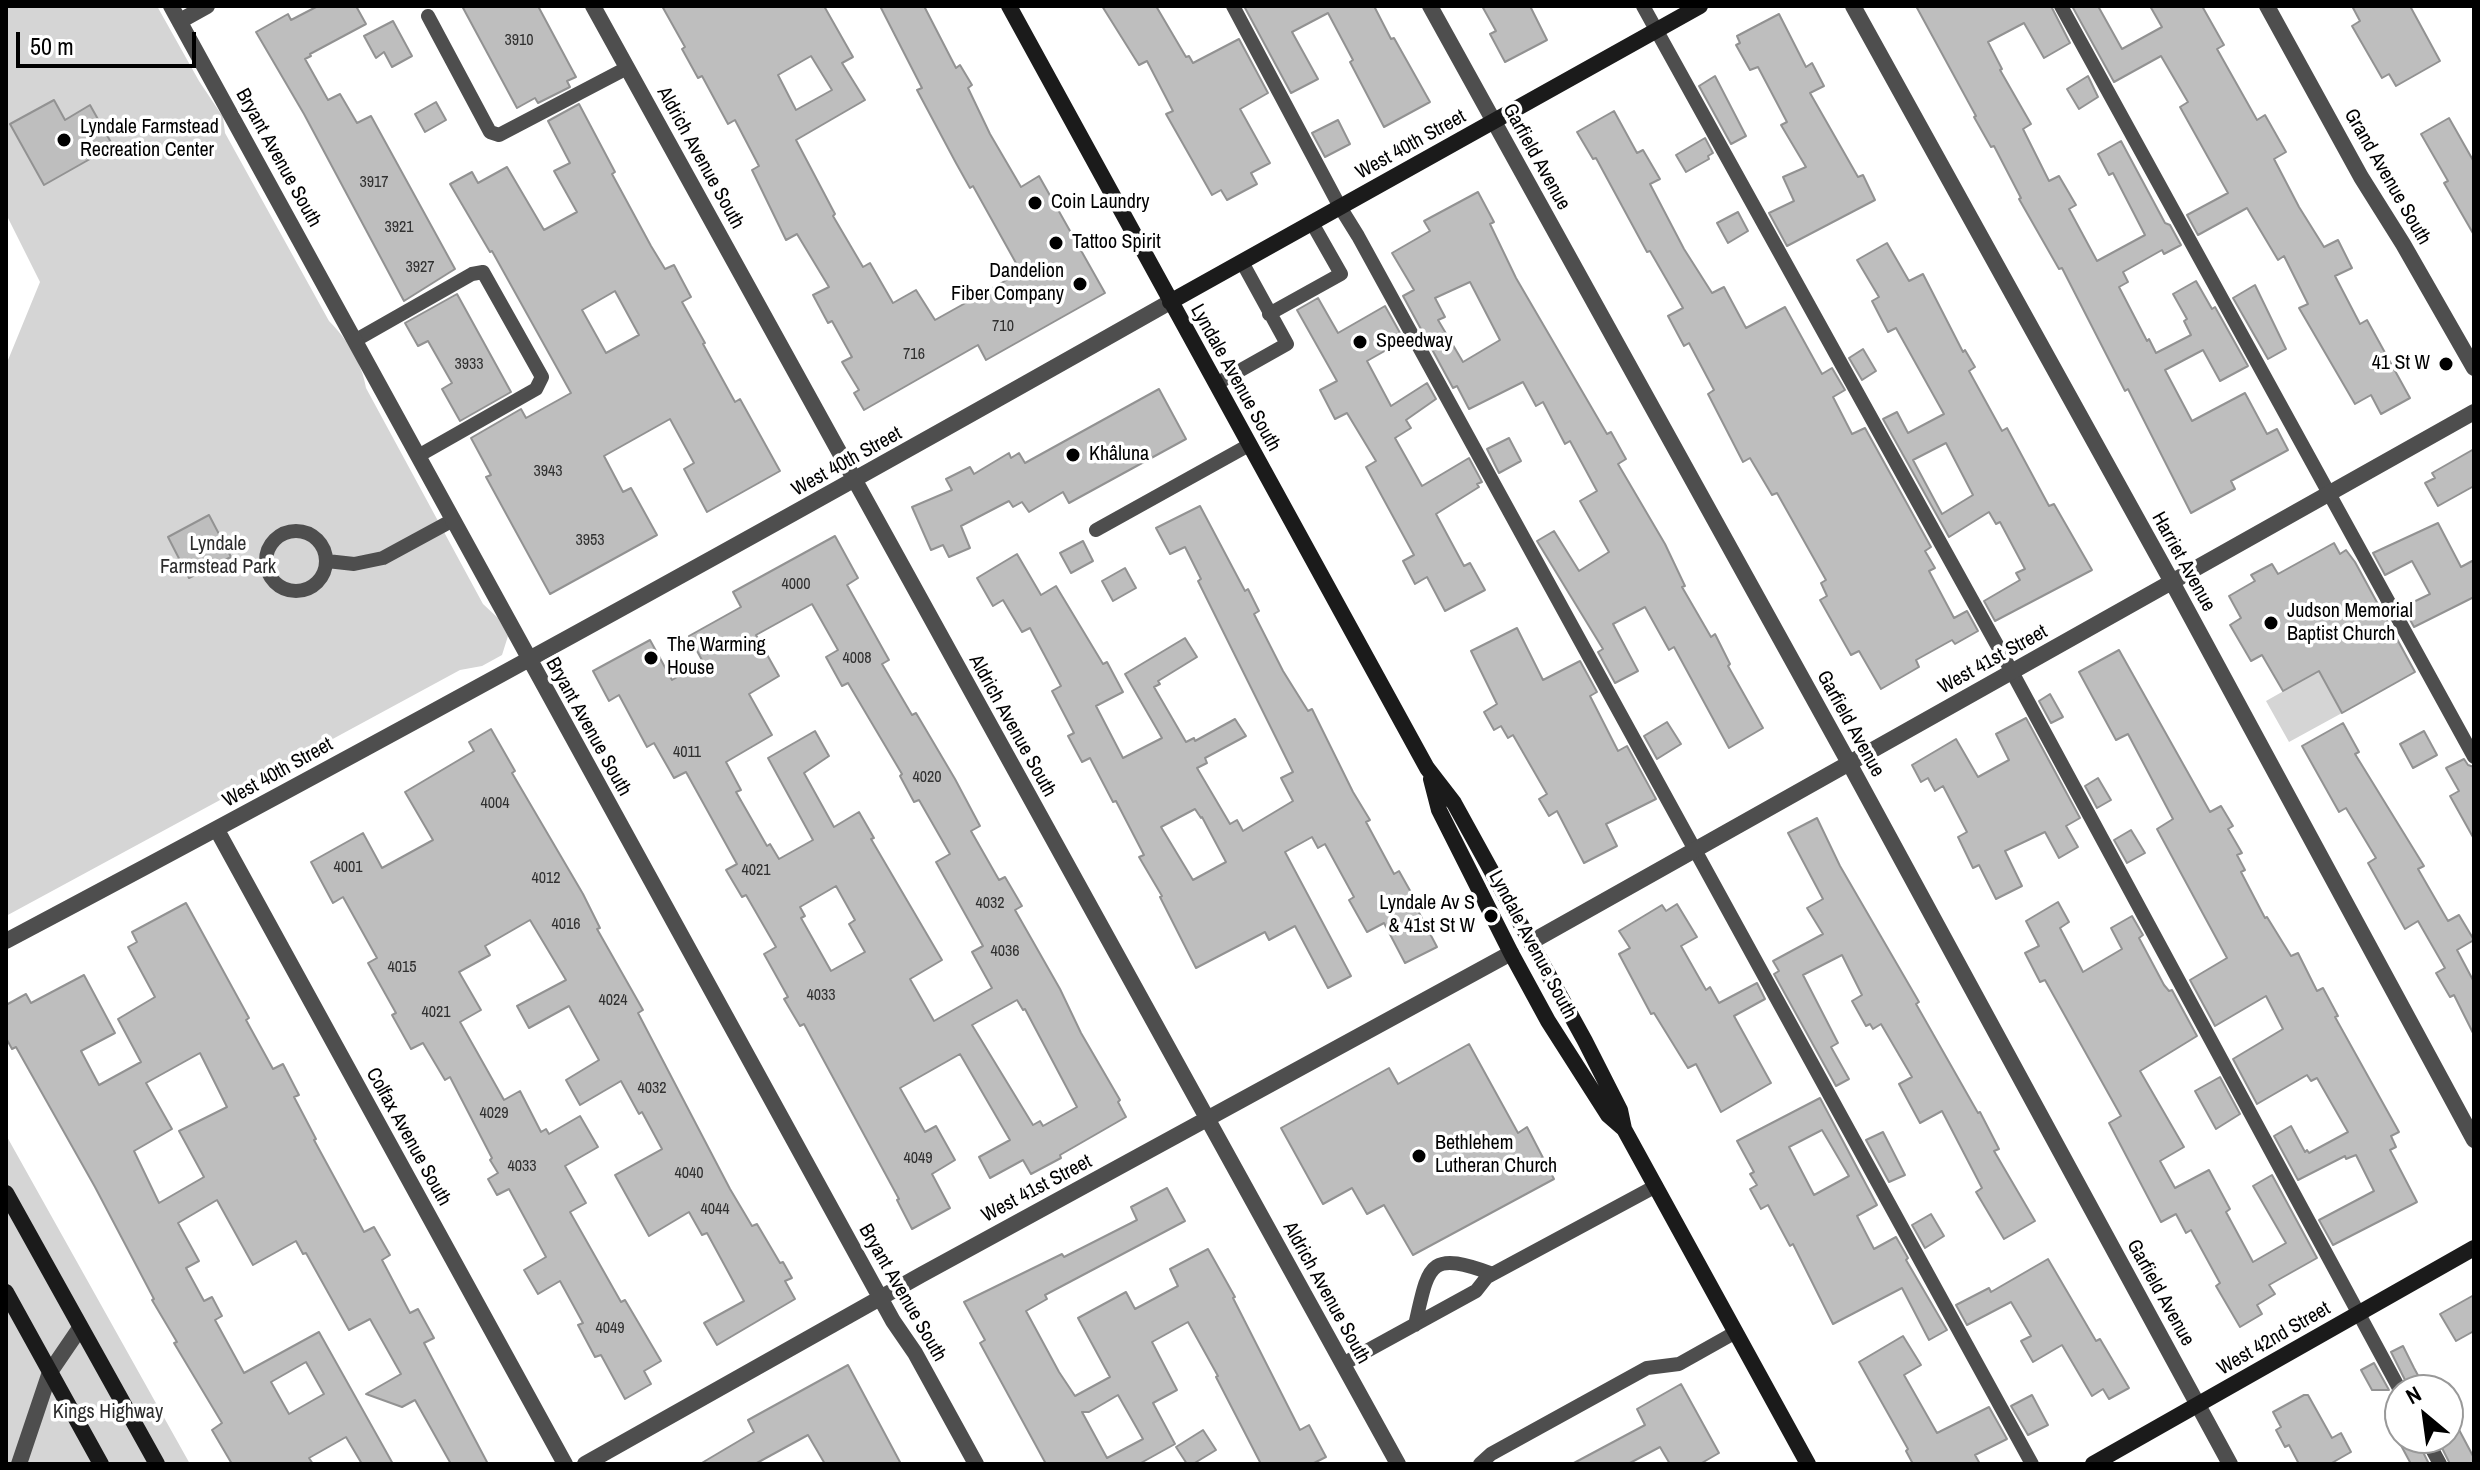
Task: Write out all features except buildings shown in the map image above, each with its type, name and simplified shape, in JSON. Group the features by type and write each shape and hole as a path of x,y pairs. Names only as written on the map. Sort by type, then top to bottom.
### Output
{"main road":[{"name":"Lyndale Avenue South","path":"1009,6 1427,768 1454,803 1531,942 1620,1110 1624,1129 1808,1464"},
{"name":"West 40th Street","path":"1170,302 1700,6"},
{"name":"Lyndale Avenue South","path":"1427,768 1439,810 1548,1021 1608,1115 1624,1129"},
{"path":"6,1193 157,1464"},
{"name":"West 42nd Street","path":"2093,1464 2474,1248"},
{"path":"6,1292 101,1464"}],"street":[{"path":"175,14 207,6"},
{"name":"Aldrich Avenue South","path":"593,6 1398,1464"},
{"name":"Garfield Avenue","path":"1430,6 1849,763 2230,1464"},
{"name":"Harriet Avenue","path":"1853,6 2172,582 2474,1140"},
{"name":"Grand Avenue South","path":"2267,6 2361,177 2474,368"},
{"name":"Bryant Avenue South","path":"175,14 880,1298 915,1353 976,1464"},
{"name":"West 40th Street","path":"6,941 217,830 854,481 1170,302"},
{"name":"West 41st Street","path":"1531,942 2474,412"},
{"name":"Colfax Avenue South","path":"217,830 565,1464"},
{"name":"West 41st Street","path":"585,1464 880,1298 1511,953"},
{"path":"19,1464 50,1372 80,1328"}],"lane":[{"path":"1233,6 1340,207 2032,1464"},
{"path":"1643,6 2012,672 2391,1374"},
{"path":"2061,6 2474,757"},
{"path":"428,16 490,132 499,135 627,68"},
{"path":"1269,314 1341,274 1312,223"},
{"path":"1216,384 1287,344 1242,262"},
{"path":"356,340 472,274 483,272 542,377 536,389 418,456"},
{"path":"1096,530 1249,445"},
{"path":"327,561 354,564 383,558 453,520"},
{"path":"290,530 304,531 316,537 325,548 327,561 324,574 315,585 302,591 288,590 276,584 268,573 266,559 269,546 278,536 290,530"},
{"path":"1343,1364 1476,1291 1493,1274 1656,1186"},
{"path":"1415,1325 1431,1269 1447,1261 1493,1274"},
{"path":"1480,1464 1491,1454 1647,1368 1679,1364 1736,1332"}],"green space":[{"name":"Lyndale Farmstead Park","path":"6,6 157,6 223,117 225,133 329,321 353,352 366,388 483,604 498,618 508,636 502,655 482,666 460,670 6,916 6,365 40,282 6,214"},
{"path":"2319,671 2342,713 2289,742 2266,701"},
{"name":"Kings Highway","path":"6,1135 190,1464 6,1464"}],"place":[{"name":"Lyndale Farmstead Recreation Center","path":"64,140"},
{"name":"Coin Laundry","path":"1035,203"},
{"name":"Tattoo Spirit","path":"1056,243"},
{"name":"Dandelion Fiber Company","path":"1080,284"},
{"name":"Speedway","path":"1360,342"},
{"name":"41 St W","path":"2446,364"},
{"name":"Khâluna","path":"1073,455"},
{"name":"Judson Memorial Baptist Church","path":"2271,623"},
{"name":"The Warming House","path":"651,658"},
{"name":"Lyndale Av S & 41st St W","path":"1491,916"},
{"name":"Bethlehem Lutheran Church","path":"1419,1156"}]}
